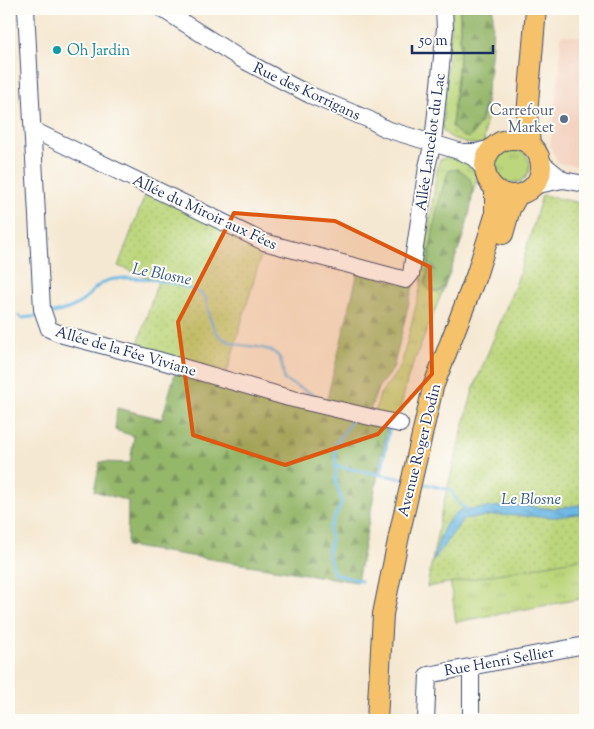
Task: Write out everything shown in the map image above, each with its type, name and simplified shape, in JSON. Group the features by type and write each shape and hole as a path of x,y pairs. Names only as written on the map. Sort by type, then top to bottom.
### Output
{"main road":[{"path":"498,144 520,139 530,144 538,154 541,162 540,175 526,190 506,194 495,189 488,180 484,169 486,157 512,127 521,50 522,9"},
{"path":"530,144 527,115 536,9"},
{"name":"Avenue Roger Dodin","path":"377,720 383,614 406,532 426,446 439,370 487,245 497,208 495,189"},
{"name":"Avenue Roger Dodin","path":"426,446 452,372 495,263 510,210 526,190"},
{"name":"Avenue Roger Dodin","path":"390,720 394,635 406,532"}],"street":[{"name":"Allée de la Fée Viviane","path":"26,9 43,315 49,329 63,335 289,398 400,424"},
{"name":"Rue des Korrigans","path":"162,9 241,59 310,95 370,120 386,129 462,152 474,158 484,169"},
{"name":"Allée Lancelot du Lac","path":"411,274 427,167 433,142 445,28 444,9"},
{"name":"Allée du Miroir aux Fées","path":"33,130 264,242 402,280 410,277 411,274"},
{"name":"Rue des Korrigans","path":"462,152 476,152 498,144"},
{"path":"541,162 563,180"},
{"path":"526,190 563,180 585,184"},
{"name":"Rue Henri Sellier","path":"426,720 428,674 585,645"},
{"path":"471,667 471,720"}],"highlighted area":[{"path":"234,213 335,221 430,267 432,374 378,434 285,465 193,435 178,322"}],"shaded area":[{"path":"561,35 585,37 585,167 558,163 550,146 560,64"}],"green space":[{"path":"452,9 460,9 460,50 452,127 481,123 487,100 484,143 461,142 445,133 442,129"},
{"path":"460,9 493,9 491,57 486,98 482,116 476,130 469,138 462,136 452,127 460,50"},
{"path":"513,149 525,154 530,166 525,178 513,183 501,178 496,166 501,154"},
{"path":"447,157 470,164 478,175 471,200 472,186 431,244 425,286 430,291 439,292 445,285 408,377 398,419 374,415 380,394 401,366 421,285 438,164 440,160"},
{"path":"458,169 467,176 472,186 470,209 463,236 445,285 439,292 430,291 425,286 436,213 449,170"},
{"path":"146,193 263,249 227,372 137,347 158,281 118,266"},
{"path":"542,195 585,204 585,558 427,587 442,509 473,390 518,278"},
{"path":"358,272 413,286 393,369 378,388 369,413 326,403"},
{"path":"175,373 387,428 357,582 127,546 128,501 94,491 100,462 130,463 134,436 115,430 117,408 162,419"},
{"path":"585,555 585,598 456,622 450,579"}],"water":[{"path":"585,504 585,513 555,517 496,515 463,519 433,561 439,540 446,526 450,519 461,510 517,505 552,509"}],"waterway":[{"name":"Le Blosne","path":"48,314 76,306 101,284 113,279 140,278 185,287 205,297 213,326 218,334 233,343 259,347 274,352 281,362 284,380 323,399"},
{"name":"Le Blosne","path":"19,316 22,318 39,316"},
{"name":"Le Blosne","path":"353,419 336,443 336,483 342,502 329,529 331,539 328,554 334,574 361,581"},
{"name":"Le Blosne","path":"381,474 389,430"},
{"name":"Le Blosne","path":"335,466 404,479"},
{"name":"Le Blosne","path":"417,482 450,490 459,504 468,510"}],"place":[{"name":"Oh Jardin","path":"57,50"},
{"name":"Carrefour Market","path":"564,119"}]}
